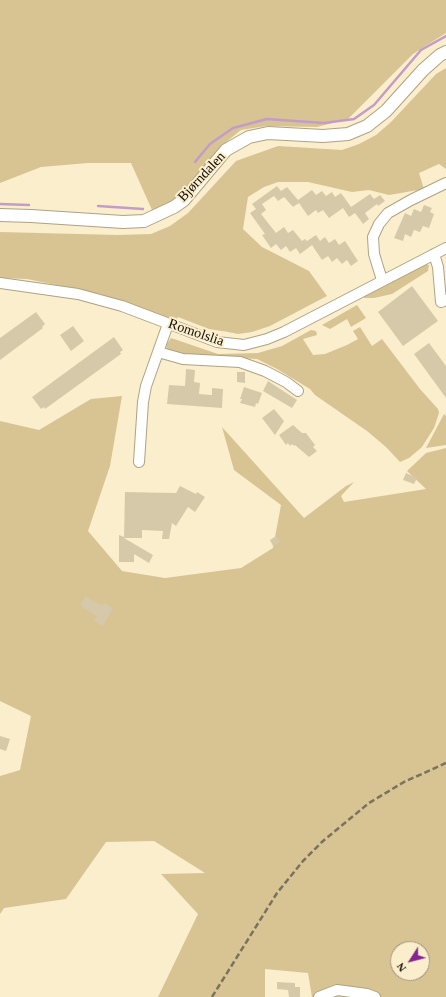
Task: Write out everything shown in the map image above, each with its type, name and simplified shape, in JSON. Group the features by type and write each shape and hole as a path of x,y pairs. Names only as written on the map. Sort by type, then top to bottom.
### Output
{"main road":[{"name":"Bjørndalen","path":"0,215 123,222 144,221 174,207 184,200 226,150 249,137 268,133 323,136 348,134 367,126 386,111 423,70 440,55 446,52"}],"street":[{"path":"382,280 374,254 373,236 379,224 388,213 446,183"},
{"name":"Romolslia","path":"0,283 78,294 122,306 217,342 244,345 267,339 284,332 446,248"},
{"path":"434,254 438,267 441,302 446,300"},
{"path":"139,462 143,402 154,360 168,324"},
{"path":"158,352 183,359 240,362 265,371 286,382 298,391"},
{"path":"319,997 338,990 367,994 375,997"}],"shaded area":[{"path":"0,0 446,0 446,33 413,54 348,119 317,127 266,126 241,130 220,147 180,195 161,208 152,210 131,163 88,163 41,167 0,183"},
{"path":"446,68 446,169 439,164 419,173 424,189 389,195 369,190 352,192 308,182 278,182 264,187 248,197 243,229 262,247 309,271 327,296 270,326 252,332 238,334 209,329 178,317 175,322 100,294 27,279 0,278 0,232 118,235 151,234 170,226 188,213 236,161 278,146 342,150 359,144 376,135 391,122 436,74"},
{"path":"426,264 429,265 428,271 392,294 374,298 364,298 363,296"},
{"path":"357,305 366,318 351,327 347,319 330,329 322,325"},
{"path":"360,327 372,346 382,339 420,389 438,409 439,413 434,428 422,447 409,458 400,462 386,447 367,431 315,395 310,389 257,359 188,356 167,350 166,345 171,338 218,354 258,353 282,346 311,330 316,331 317,335 303,339 313,355 325,354 358,339 353,331"},
{"path":"122,396 110,466 88,531 122,571 165,578 241,568 273,548 281,505 234,470 222,427 304,518 346,486 354,482 341,496 344,502 426,489 407,471 426,453 446,448 446,997 312,997 308,973 265,969 265,997 158,997 198,914 161,874 205,873 154,841 106,842 66,899 4,908 0,914 0,776 20,770 31,716 0,701 0,421 39,430 91,399"},
{"path":"444,414 446,416 446,445 426,448"}],"building":[{"path":"277,186 281,191 287,187 298,200 312,190 316,195 322,191 326,196 332,192 335,197 341,193 351,207 370,194 374,199 380,195 385,201 378,206 377,204 365,213 369,219 363,224 355,213 349,217 343,208 329,218 323,210 318,213 316,210 308,216 299,203 293,207 284,197 278,201 274,196 262,204 266,210 261,214 276,233 284,227 288,233 293,230 302,241 305,239 307,241 316,235 320,241 325,237 329,243 335,239 339,245 345,241 358,261 351,266 347,260 342,264 337,258 332,262 328,256 322,260 312,245 300,254 296,248 290,252 286,246 281,250 276,244 271,248 262,235 265,234 250,213 256,209 252,204"},
{"path":"424,205 432,208 430,212 434,214 429,228 423,226 420,232 414,230 411,237 405,234 403,241 394,238 405,213 411,216 414,209 421,212"},
{"path":"412,286 438,321 403,346 378,312"},
{"path":"36,312 45,324 42,327 43,328 0,360 0,338"},
{"path":"73,326 84,341 71,351 60,335"},
{"path":"114,337 123,350 120,352 121,354 45,409 44,407 41,409 32,397"},
{"path":"429,343 446,366 446,398 414,354"},
{"path":"186,369 195,370 194,382 200,383 199,394 212,395 212,388 223,389 222,408 167,404 169,385 185,386"},
{"path":"237,372 245,372 245,383 237,382"},
{"path":"268,381 297,400 292,408 263,391"},
{"path":"244,387 262,393 258,404 256,403 255,407 240,403"},
{"path":"274,409 284,421 275,435 262,418"},
{"path":"293,425 302,433 306,433 315,445 313,447 317,451 309,457 295,445 294,446 292,444 290,446 288,443 286,445 279,435"},
{"path":"406,473 417,478 414,484 403,480"},
{"path":"180,486 196,494 197,492 205,497 195,512 188,507 176,526 172,523 169,539 162,539 163,531 142,530 142,538 124,538 153,555 149,563 134,554 134,562 119,562 119,535 124,537 125,492 176,493"},
{"path":"276,536 280,542 273,546 270,540"},
{"path":"85,596 103,606 104,603 113,608 103,626 94,621 97,616 80,606"},
{"path":"0,736 10,739 6,751 0,749"},
{"path":"277,982 295,983 295,987 300,987 300,997 289,997 288,990 277,989"}],"waterway":[{"path":"195,162 210,144 233,128 267,119 324,123 354,119 374,105 421,50 446,36"},
{"path":"0,204 29,205"},
{"path":"98,206 143,209"}],"railway":[{"path":"212,997 277,893 303,861 323,841 369,803 404,782 446,763"}]}
